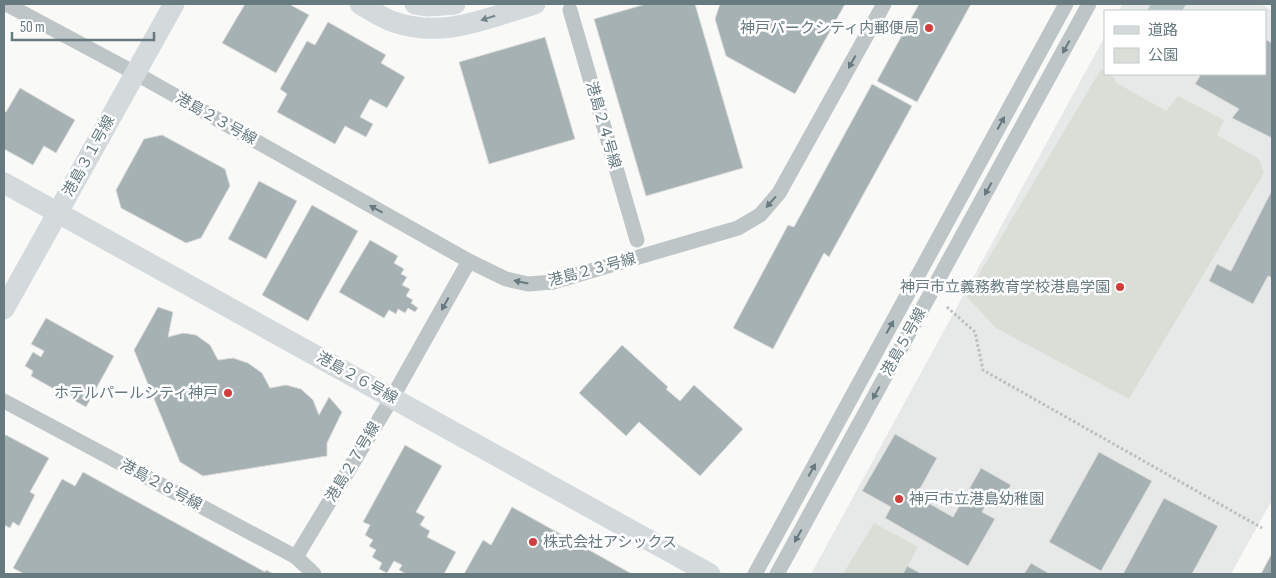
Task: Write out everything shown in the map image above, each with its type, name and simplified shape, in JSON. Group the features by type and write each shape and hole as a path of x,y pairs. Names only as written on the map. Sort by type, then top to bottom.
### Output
{"street":[{"name":"港島２３号線","path":"6,4 469,261 506,279 528,284 553,282 738,228 760,215 779,193 884,4"},
{"name":"港島３１号線","path":"4,309 174,4"},
{"path":"360,4 392,21 422,29 456,28 535,4"},
{"path":"415,4 428,6 455,4"},
{"name":"港島５号線","path":"755,574 1066,4"},
{"name":"港島５号線","path":"777,574 1089,4"},
{"name":"港島２４号線","path":"570,10 637,240"},
{"name":"港島２６号線","path":"4,183 710,574"},
{"name":"港島２７号線","path":"296,557 392,398 469,261"},
{"name":"港島２８号線","path":"4,401 296,557 314,574"}],"path":[{"path":"947,307 975,332 983,370 1262,528"}],"shaded area":[{"name":"神戸市立義務教育学校港島学園","path":"1123,4 1260,4 1272,10 1272,500 1231,574 811,574 1104,38 1104,75 1266,75 1266,10 1119,10"},
{"path":"1151,4 1186,4 1183,10 1148,10"}],"green space":[{"path":"1101,69 1104,70 1104,75 1112,75 1117,83 1166,111 1178,96 1224,120 1217,135 1259,159 1264,173 1129,399 996,328 966,296"},
{"path":"874,523 918,547 903,574 843,574"}],"building":[{"path":"245,4 289,4 309,15 276,73 222,43"},
{"path":"646,4 695,4 743,168 646,196 594,19"},
{"path":"720,4 845,4 795,94 726,56 715,19"},
{"path":"919,4 971,4 917,102 877,81"},
{"path":"328,22 386,55 381,63 405,77 387,108 370,99 360,117 373,124 366,137 345,126 335,144 277,112 287,94 280,89 307,41 315,45"},
{"path":"545,37 575,139 489,164 459,62"},
{"path":"1266,40 1272,43 1272,138 1232,118 1239,109 1195,84 1200,75 1266,75"},
{"path":"872,84 912,106 829,257 824,253 773,349 733,328 788,225 794,227"},
{"path":"20,88 75,120 56,153 44,146 33,165 4,149 4,111 6,112"},
{"path":"162,135 225,169 230,186 201,238 186,243 121,208 116,190 144,139"},
{"path":"259,181 297,201 266,259 228,239"},
{"path":"1272,190 1272,278 1268,276 1253,304 1209,281 1217,264 1231,271"},
{"path":"312,205 358,231 308,321 262,295"},
{"path":"370,240 398,256 394,263 404,269 401,274 407,277 402,285 410,289 406,296 413,300 411,303 418,308 415,312 408,308 405,313 398,309 396,314 389,310 384,318 339,292"},
{"name":"ホテルパールシティ神戸","path":"158,307 173,312 168,337 183,333 196,335 210,345 218,360 233,358 248,363 262,373 270,388 286,385 301,389 313,400 319,415 329,397 342,412 327,443 327,456 203,476 180,462 134,350"},
{"path":"46,318 114,356 86,407 31,376 33,371 25,366 33,352 41,357 44,351 31,344"},
{"path":"622,345 668,387 666,389 680,401 694,385 743,429 700,476 639,422 626,436 579,393"},
{"name":"神戸市立港島幼稚園","path":"895,434 937,458 916,496 953,517 981,468 1011,485 997,508 987,502 982,512 995,519 968,566 885,518 891,507 862,491"},
{"path":"6,435 49,458 30,492 35,495 19,526 13,522 10,528 4,525 4,436"},
{"path":"405,445 442,466 416,512 425,517 420,525 430,531 427,537 456,552 444,574 406,574 399,570 402,565 394,561 387,573 379,569 382,563 372,557 376,550 369,546 373,540 365,535 370,525 363,522"},
{"path":"1099,452 1152,481 1101,571 1049,542"},
{"path":"83,472 265,572 266,570 274,574 24,574 13,568 62,479 75,486"},
{"path":"1164,498 1218,526 1192,574 1123,574"},
{"name":"株式会社アシックス","path":"512,507 632,574 464,574 483,540 491,545"},
{"path":"1272,553 1272,574 1261,574"},
{"path":"1031,563 1050,574 1024,574"},
{"path":"907,566 922,574 903,574"}],"place":[{"name":"神戸パークシティ内郵便局","path":"929,28"},
{"name":"神戸市立義務教育学校港島学園","path":"1120,287"},
{"name":"ホテルパールシティ神戸","path":"228,393"},
{"name":"神戸市立港島幼稚園","path":"899,499"},
{"name":"株式会社アシックス","path":"533,542"}]}
